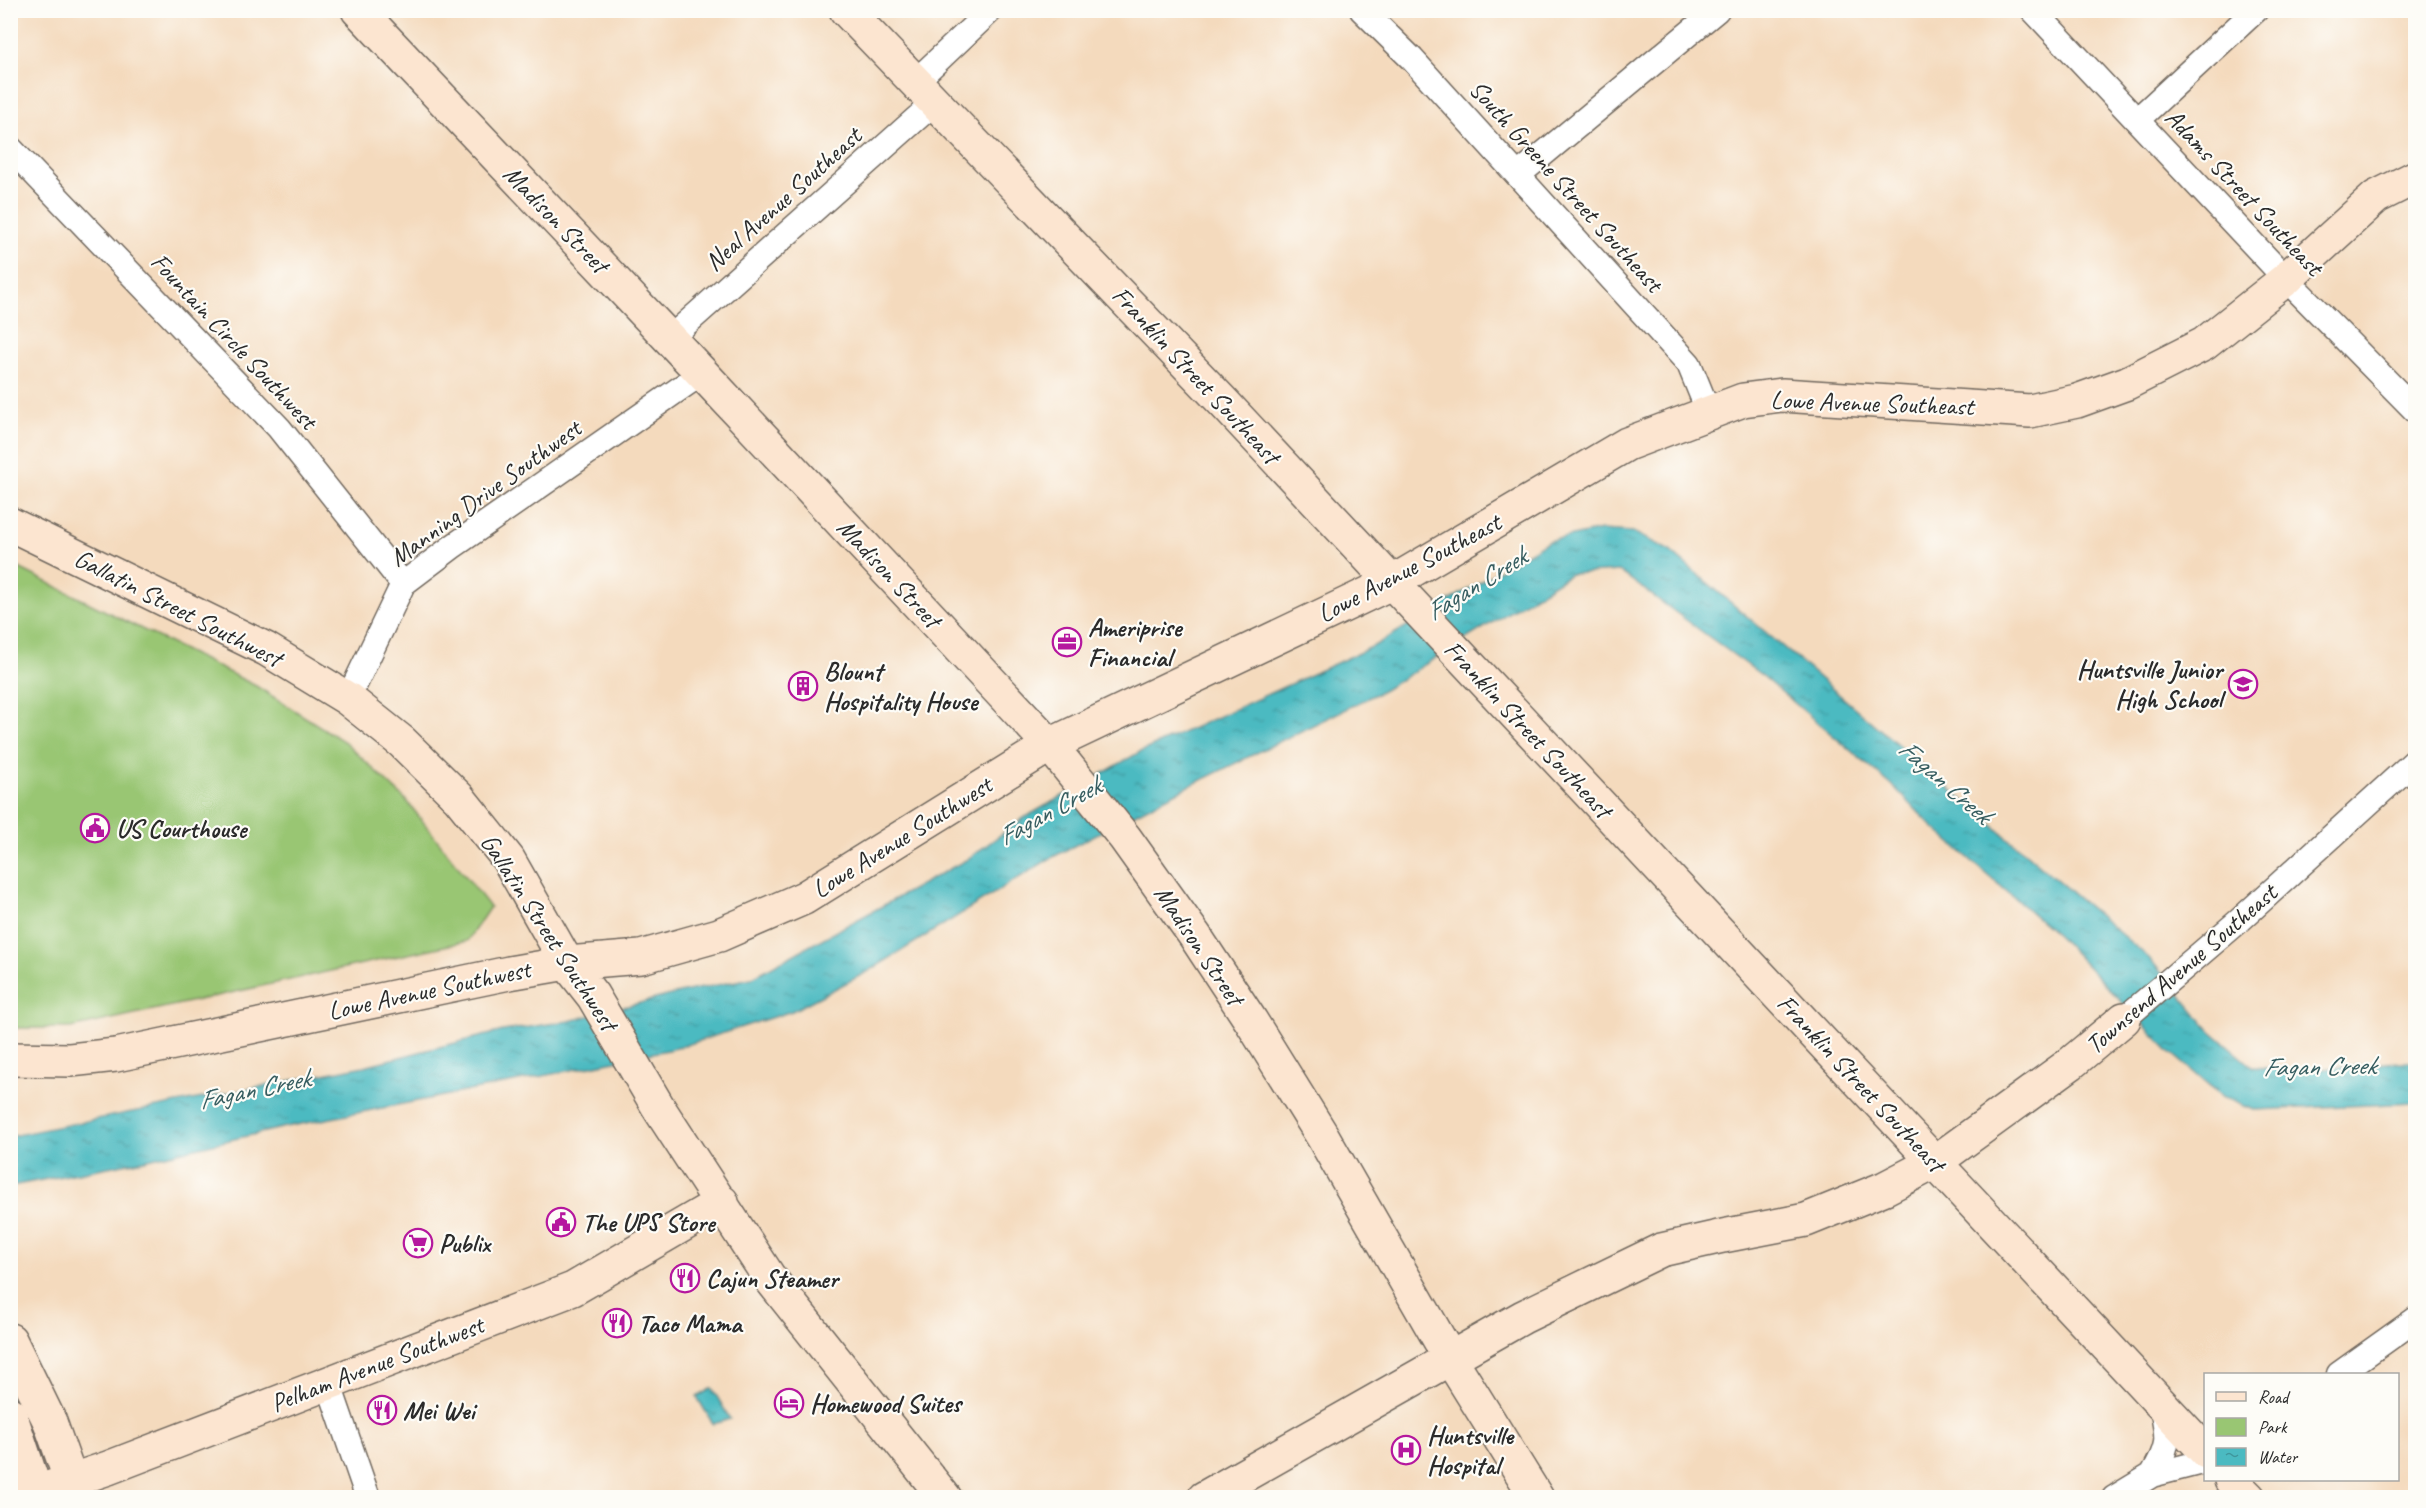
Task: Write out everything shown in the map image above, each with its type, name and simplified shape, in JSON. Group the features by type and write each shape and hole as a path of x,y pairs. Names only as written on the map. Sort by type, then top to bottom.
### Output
{"street":[{"name":"Madison Street","path":"358,10 702,373 1050,746 1125,838 1195,936 1251,1021 1323,1137 1450,1358 1537,1497"},
{"name":"Franklin Street Southeast","path":"846,10 1224,403 2204,1451"},
{"name":"Neal Avenue Southeast","path":"669,339 925,92 991,10"},
{"name":"South Greene Street Southeast","path":"1362,10 1412,59 1689,364 1709,413"},
{"path":"1518,175 1717,10"},
{"name":"Adams Street Southeast","path":"2033,10 2286,279 2415,411"},
{"path":"2137,120 2256,10"},
{"name":"Fountain Circle Southwest","path":"10,148 279,428 403,584"},
{"name":"Lowe Avenue Southeast","path":"1050,746 1391,583 1627,444 1743,400 1782,395 2030,411 2077,401 2127,383 2204,344 2286,279 2376,197 2415,177"},
{"name":"Manning Drive Southwest","path":"348,699 403,584 452,547 702,373"},
{"name":"Gallatin Street Southwest","path":"10,524 266,650 348,699 402,742 459,798 508,859 567,963 593,996 631,1063 770,1276 945,1497"},
{"name":"Lowe Avenue Southwest","path":"10,1059 70,1060 116,1055 567,963 640,957 719,935 795,902 1050,746"},
{"name":"Townsend Avenue Southeast","path":"1204,1497 1523,1317 1661,1250 1806,1220 1885,1188 1935,1162 2070,1064 2240,920 2415,760"},
{"name":"Pelham Avenue Southwest","path":"31,1496 75,1489 328,1383 573,1289 722,1202"},
{"path":"2340,1373 2415,1319"},
{"path":"10,1340 50,1422 75,1489"},
{"path":"328,1383 368,1497"},
{"path":"2152,1475 2164,1456 2168,1440 2161,1404"},
{"path":"10,1414 31,1496"},
{"path":"2114,1497 2152,1475 2204,1461"},
{"path":"2233,1481 2248,1497"}],"green space":[{"path":"15,566 256,686 345,742 406,800 490,907 467,941 71,1028 11,1028 10,576"}],"water":[{"name":"Fagan Creek","path":"1601,530 1633,532 1670,551 2149,958 2210,1030 2253,1067 2301,1071 2415,1062 2415,1103 2254,1110 2223,1097 2170,1052 2058,936 1933,827 1896,789 1764,677 1619,571 1570,574 1384,690 1169,796 1049,859 869,971 792,1011 677,1048 286,1127 144,1160 11,1186 11,1136 364,1066 503,1031 569,1021 683,992 751,978 966,860 1024,818 1140,752 1374,646 1548,541"},
{"path":"712,1388 730,1419 713,1424 697,1397"}],"place":[{"name":"Ameriprise Financial","path":"1067,642"},
{"name":"Huntsville Junior High School","path":"2243,684"},
{"name":"Blount Hospitality House","path":"803,686"},
{"name":"US Courthouse","path":"95,828"},
{"name":"The UPS Store","path":"561,1222"},
{"name":"Publix","path":"418,1243"},
{"name":"Cajun Steamer","path":"685,1278"},
{"name":"Taco Mama","path":"617,1323"},
{"name":"Homewood Suites","path":"789,1403"},
{"name":"Mei Wei","path":"382,1410"},
{"name":"Huntsville Hospital","path":"1406,1450"}]}
